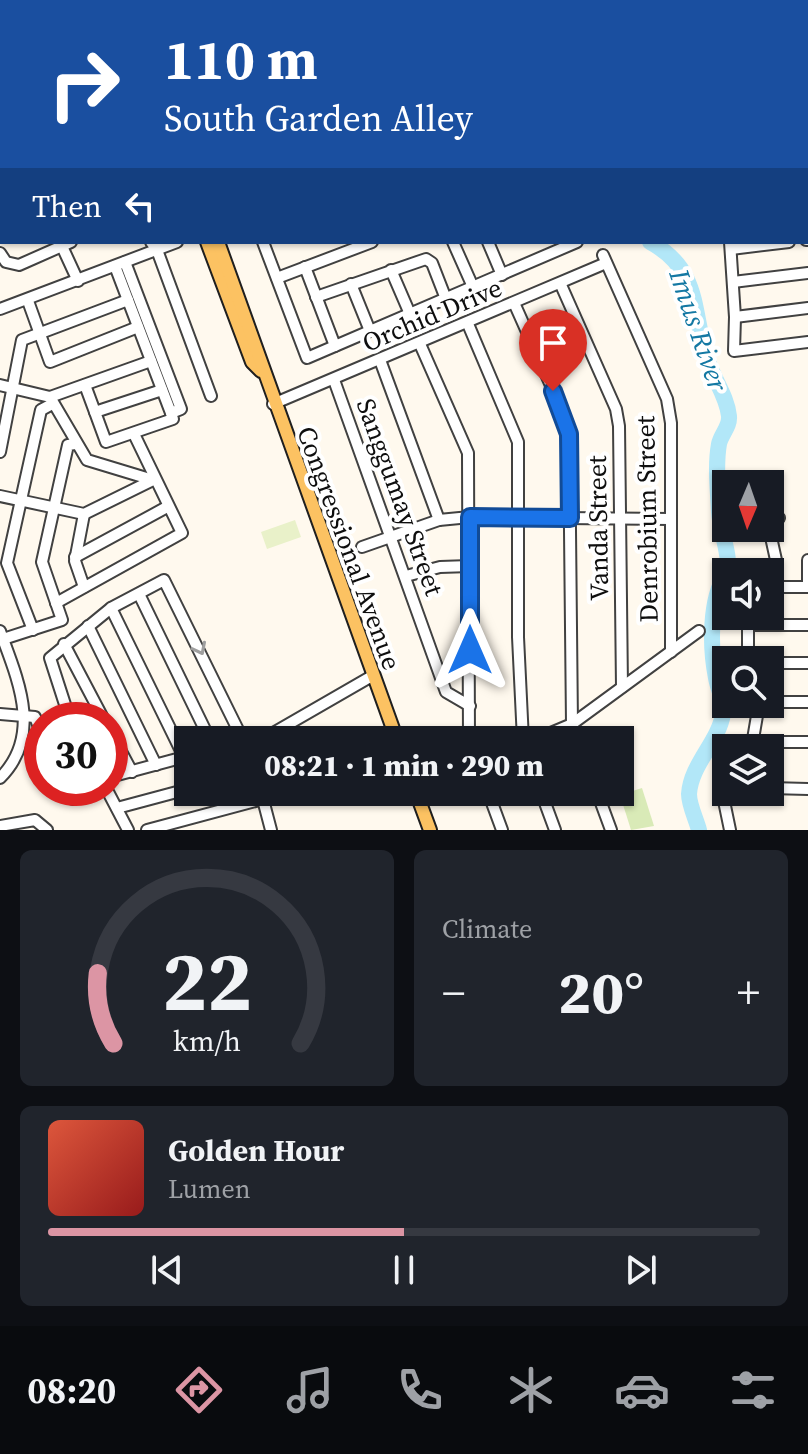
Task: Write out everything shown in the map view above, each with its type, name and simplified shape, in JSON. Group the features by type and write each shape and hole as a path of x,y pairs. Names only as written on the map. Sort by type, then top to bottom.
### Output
{"main road":[{"name":"Congressional Avenue","path":"208,244 252,362 261,371"},
{"name":"Congressional Avenue","path":"219,244 261,358 261,371 392,726"},
{"path":"421,806 430,830"}],"street":[{"path":"0,253 6,262 19,265 62,244"},
{"path":"64,244 78,281"},
{"path":"268,244 277,278 307,358 572,244"},
{"path":"277,278 367,244"},
{"path":"454,244 473,287"},
{"path":"489,244 502,275"},
{"path":"730,245 734,351 808,342"},
{"path":"0,309 120,264 154,246 211,396"},
{"path":"316,297 426,259 432,263 446,299"},
{"name":"Orchid Drive","path":"273,404 561,285 605,259"},
{"name":"Denrobium Street","path":"605,259 667,399 671,652"},
{"path":"85,385 106,442 173,419 128,300 120,264"},
{"path":"120,264 181,409 171,413"},
{"path":"305,267 335,346"},
{"path":"391,270 410,314"},
{"path":"733,282 808,273"},
{"path":"351,284 370,331"},
{"name":"Vanda Street","path":"561,285 616,409 619,426 622,687"},
{"path":"0,452 22,341 128,300"},
{"path":"28,301 50,362 138,327"},
{"path":"515,305 565,417 570,518 572,724"},
{"path":"735,317 808,308"},
{"path":"468,324 515,431 522,726"},
{"path":"420,344 468,453 469,726"},
{"path":"380,360 439,520"},
{"path":"33,630 7,563 41,410 51,400 151,361"},
{"name":"Sanggumay Street","path":"334,380 446,692 470,706"},
{"path":"0,385 51,400 75,444 92,463 153,480"},
{"path":"95,412 162,390"},
{"path":"56,603 182,533 153,480 134,434"},
{"path":"0,714 24,715 17,676 1,637 62,620 42,562 68,445 75,444"},
{"path":"0,496 84,514 153,480"},
{"path":"75,557 167,507"},
{"path":"84,514 75,557 84,587"},
{"path":"362,547 439,520 470,517 671,519"},
{"path":"784,587 808,587 808,560"},
{"path":"406,576 440,567 470,566"},
{"path":"64,702 50,660 64,644 111,608 164,580 236,726"},
{"path":"139,594 203,726"},
{"path":"111,608 174,733"},
{"path":"784,623 808,625"},
{"path":"88,626 156,765"},
{"path":"567,726 699,631"},
{"path":"64,644 95,702"},
{"path":"784,663 808,663"},
{"path":"285,726 372,676"},
{"path":"784,702 808,702"},
{"path":"0,778 17,754 24,736"},
{"path":"784,743 808,742"},
{"path":"128,773 174,760"},
{"path":"128,765 132,772"},
{"path":"784,788 808,789"},
{"path":"128,830 117,808 174,793"},
{"path":"147,830 228,806"},
{"path":"265,806 271,830"},
{"path":"493,806 502,830"},
{"path":"546,806 555,830"},
{"path":"602,806 611,830"},
{"path":"725,806 730,830"},
{"path":"0,826 35,820 47,830"}],"green space":[{"path":"295,520 301,537 267,549 261,532"},
{"path":"642,788 654,826 631,830 623,806 634,806 634,791"}],"waterway":[{"name":"Imus River","path":"653,244 667,254 688,281 709,364 728,409 729,420 719,444 717,469 720,520 728,558"},
{"name":"Imus River","path":"699,830 691,807 691,783 716,735 723,714 714,666 713,630"}],"route":[{"path":"470,650 470,517 570,518 569,434 553,391"}]}
